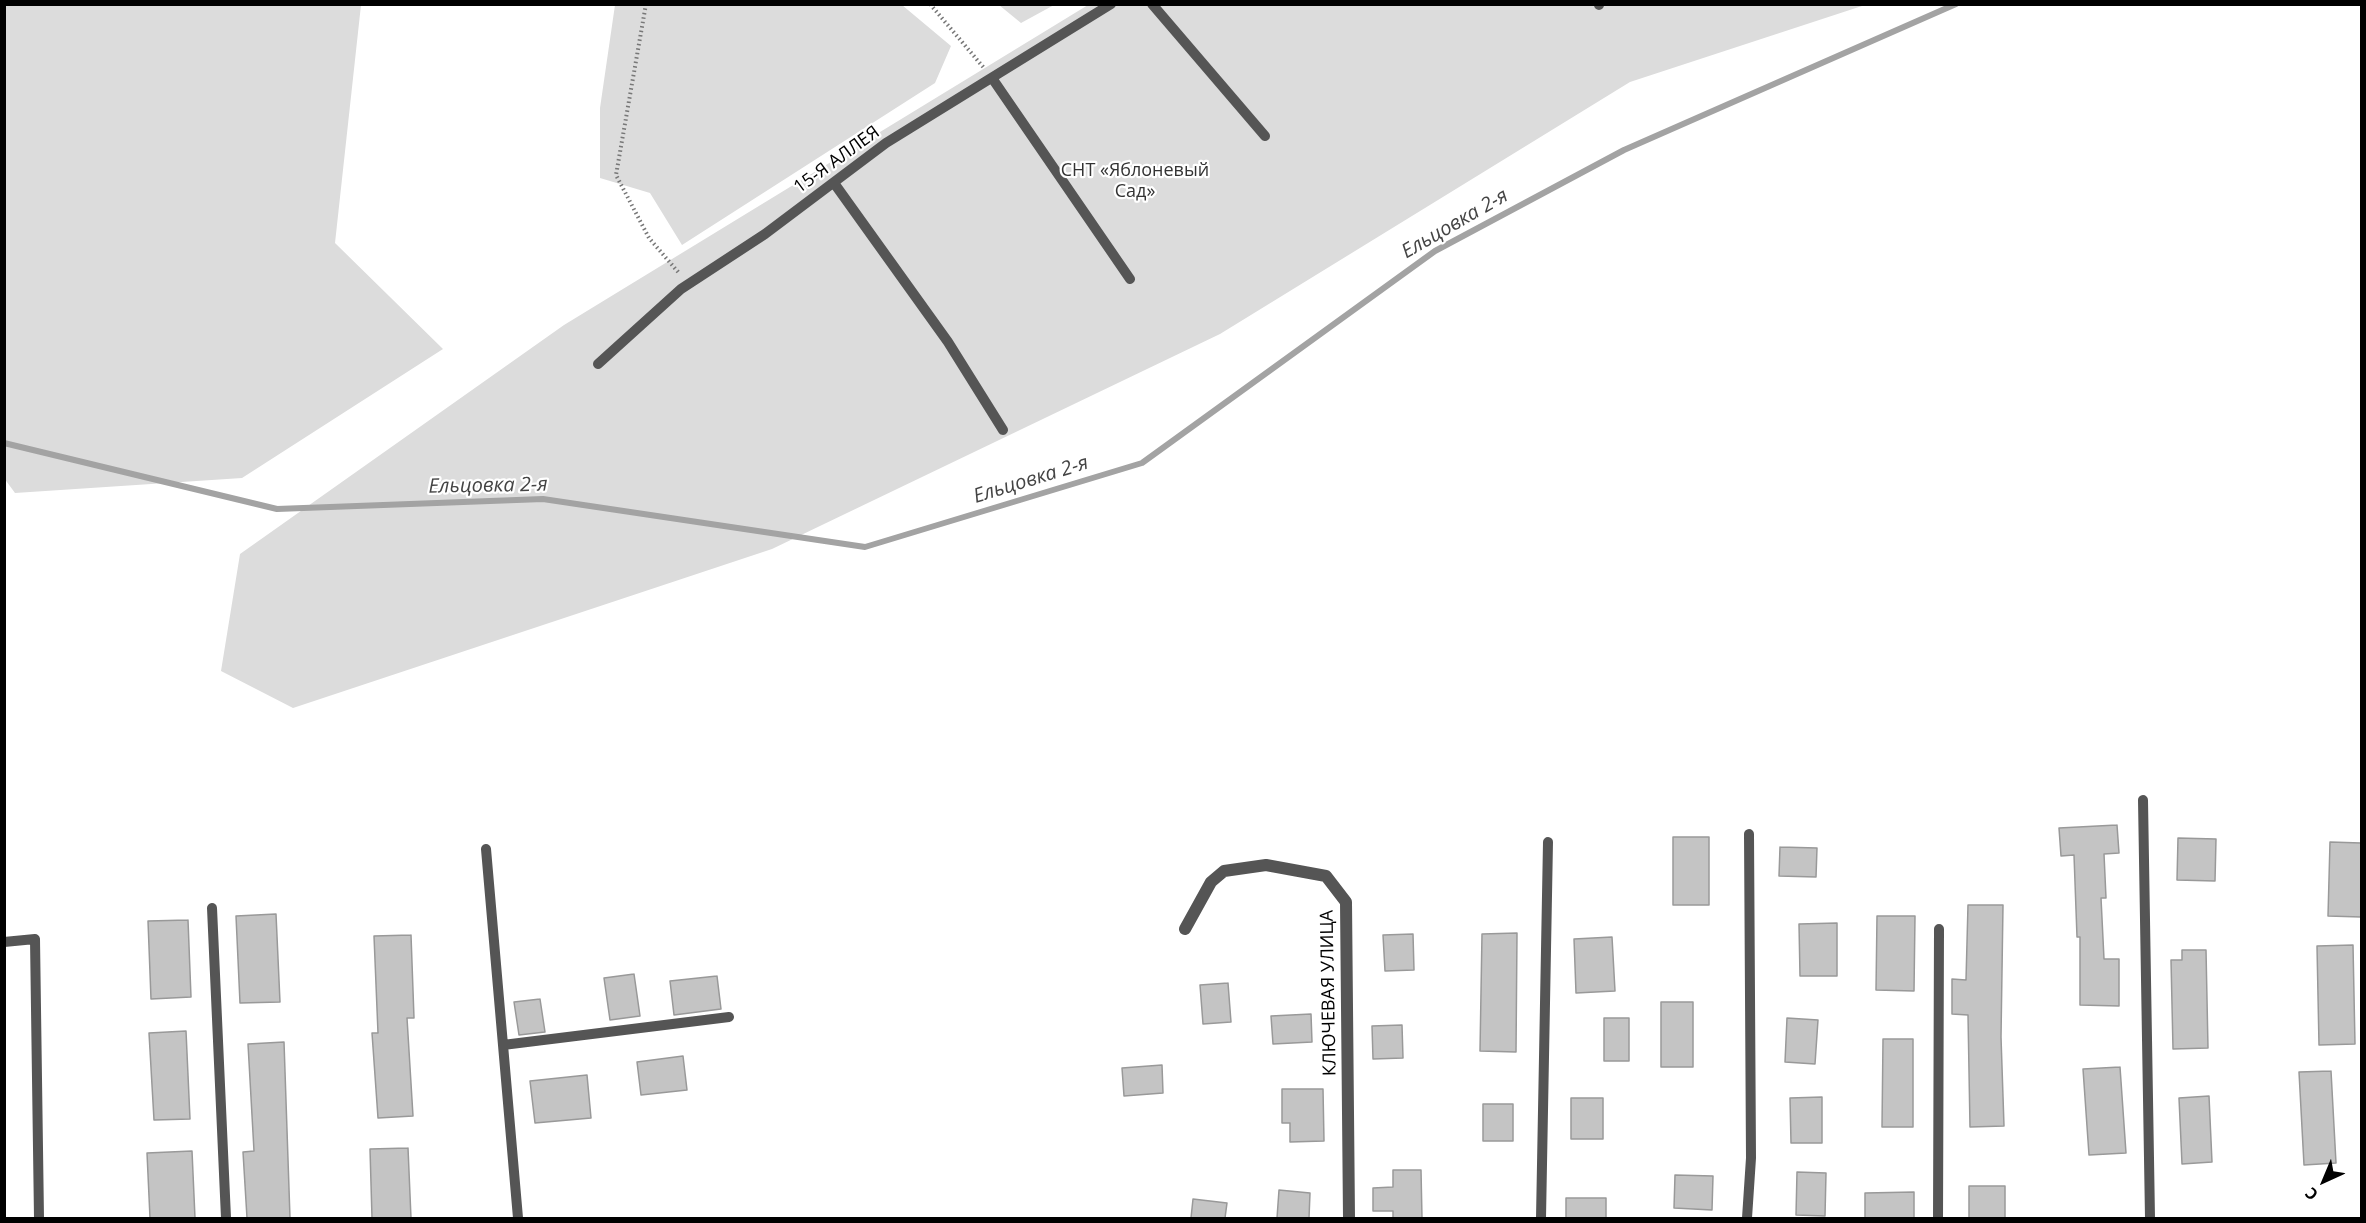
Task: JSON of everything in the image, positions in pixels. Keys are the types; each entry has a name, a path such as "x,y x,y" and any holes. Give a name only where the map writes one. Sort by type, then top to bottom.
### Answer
{"street":[{"name":"КЛЮЧЕВАЯ УЛИЦА","path":"1185,929 1211,882 1224,871 1266,865 1326,876 1346,902 1349,1218"}],"lane":[{"name":"15-Я АЛЛЕЯ","path":"598,364 689,284 765,234 886,144 1111,4"},
{"path":"1152,4 1265,136"},
{"path":"992,78 1130,279"},
{"path":"834,183 948,342 1003,430"},
{"path":"2143,800 2150,1218"},
{"path":"1746,1218 1751,1158 1749,834"},
{"path":"1541,1218 1548,842"},
{"path":"486,849 518,1218"},
{"path":"212,908 226,1218"},
{"path":"1938,1218 1939,929"},
{"path":"4,942 35,939 39,1218"},
{"path":"503,1045 729,1017"}],"path":[{"path":"646,4 616,175 650,238 689,284"},
{"path":"930,4 992,78"}],"green space":[{"path":"4,5 361,5 335,243 443,349 242,478 15,493 4,478"},
{"path":"615,5 902,5 951,46 935,83 682,245 650,193 600,178 600,108"},
{"path":"999,5 1054,5 1021,23"},
{"name":"СНТ «Яблоневый Сад»","path":"1088,5 1865,5 1630,82 1220,334 772,549 293,708 221,671 240,554 564,325"}],"building":[{"path":"2117,825 2119,853 2104,854 2106,898 2101,898 2104,959 2119,959 2119,1006 2080,1005 2080,937 2077,937 2074,855 2061,856 2059,828"},
{"path":"1673,837 1709,837 1709,905 1673,905"},
{"path":"2178,838 2216,839 2215,881 2177,880"},
{"path":"2330,842 2361,843 2361,917 2328,916"},
{"path":"1780,847 1817,848 1816,877 1779,876"},
{"path":"1968,905 2003,905 2001,1037 2004,1126 1970,1127 1968,1015 1952,1014 1952,979 1966,980"},
{"path":"276,914 280,1002 240,1003 236,916"},
{"path":"1877,916 1915,916 1914,991 1876,990"},
{"path":"188,920 191,997 151,999 148,921"},
{"path":"1837,923 1837,976 1800,976 1799,924"},
{"path":"1517,933 1516,1052 1480,1051 1482,934"},
{"path":"1413,934 1414,970 1385,971 1383,935"},
{"path":"411,935 414,1018 407,1018 413,1116 378,1118 372,1033 378,1033 374,936"},
{"path":"1612,937 1615,991 1576,993 1574,939"},
{"path":"2353,945 2355,1044 2319,1045 2317,946"},
{"path":"2182,950 2206,950 2208,1048 2173,1049 2171,960 2182,960"},
{"path":"634,974 640,1016 610,1020 604,978"},
{"path":"717,976 721,1009 674,1015 670,981"},
{"path":"1228,983 1231,1022 1203,1024 1200,985"},
{"path":"540,999 545,1032 519,1035 514,1002"},
{"path":"1661,1002 1693,1002 1693,1067 1661,1067"},
{"path":"1311,1014 1312,1042 1273,1044 1271,1016"},
{"path":"1604,1018 1629,1018 1629,1061 1604,1061"},
{"path":"1787,1018 1818,1020 1815,1064 1785,1062"},
{"path":"1402,1025 1403,1058 1373,1059 1372,1026"},
{"path":"186,1031 190,1119 154,1120 149,1033"},
{"path":"1883,1039 1913,1039 1913,1127 1882,1127"},
{"path":"284,1042 290,1218 247,1218 243,1152 254,1151 248,1044"},
{"path":"683,1056 687,1090 641,1095 637,1062"},
{"path":"1162,1065 1163,1093 1124,1096 1122,1068"},
{"path":"2120,1067 2126,1153 2089,1155 2083,1069"},
{"path":"2331,1071 2336,1163 2304,1165 2299,1072"},
{"path":"587,1075 591,1118 535,1123 530,1081"},
{"path":"1282,1089 1323,1089 1324,1141 1290,1142 1290,1123 1282,1123"},
{"path":"2209,1096 2212,1162 2182,1164 2179,1098"},
{"path":"1822,1097 1822,1143 1791,1143 1790,1098"},
{"path":"1571,1098 1603,1098 1603,1139 1571,1139"},
{"path":"1483,1104 1513,1104 1513,1141 1483,1141"},
{"path":"408,1148 411,1218 372,1218 370,1149"},
{"path":"192,1151 195,1218 150,1218 147,1153"},
{"path":"1393,1170 1421,1170 1422,1218 1393,1218 1393,1211 1373,1211 1373,1188 1393,1187"},
{"path":"1797,1172 1826,1173 1825,1216 1796,1215"},
{"path":"1675,1175 1713,1176 1712,1210 1674,1208"},
{"path":"1969,1186 2005,1186 2005,1218 1969,1218"},
{"path":"1279,1190 1310,1193 1309,1218 1277,1218"},
{"path":"1914,1192 1914,1218 1865,1218 1865,1193"},
{"path":"1566,1198 1606,1198 1606,1218 1566,1218"},
{"path":"1193,1199 1227,1203 1225,1218 1191,1218"}],"waterway":[{"name":"Ельцовка 2-я","path":"4,443 277,509 543,499 865,547 1142,463 1435,251 1624,150 1956,4"}]}
